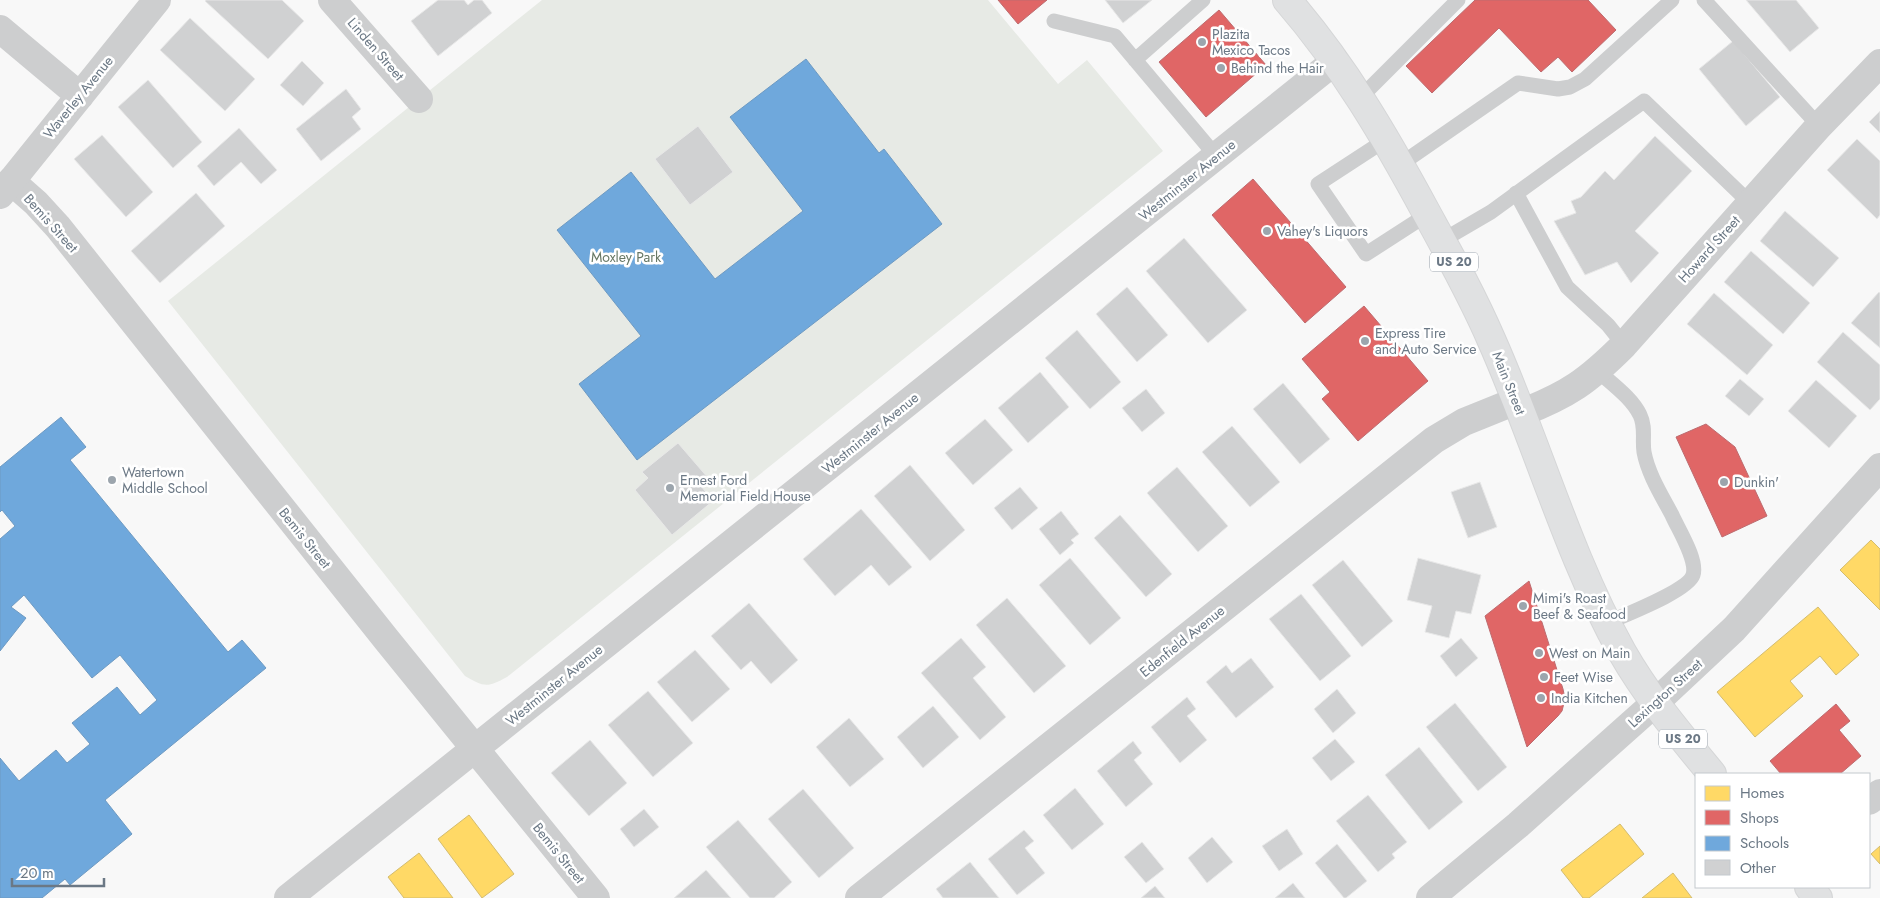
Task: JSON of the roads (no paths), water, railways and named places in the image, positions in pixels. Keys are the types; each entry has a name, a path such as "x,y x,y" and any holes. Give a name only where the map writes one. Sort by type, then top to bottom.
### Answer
{"main road":[{"name":"Main Street","path":"1287,0 1336,61 1361,97 1387,139 1443,240 1491,338 1574,549 1607,623 1624,655 1656,702 1711,773"},
{"path":"1810,888 1818,898"}],"street":[{"name":"Waverley Avenue","path":"5,188 157,0"},
{"name":"Linden Street","path":"332,0 419,99"},
{"path":"0,29 80,96"},
{"name":"Westminster Avenue","path":"288,898 1336,61"},
{"name":"Howard Street","path":"1519,407 1565,394 1598,371 1624,345 1819,126 1880,63"},
{"name":"Bemis Street","path":"5,188 36,203 58,227 596,898"},
{"name":"Edenfield Avenue","path":"859,898 1434,440 1464,422 1519,407"},
{"name":"Lexington Street","path":"1430,898 1518,825 1656,702 1734,629 1880,467"}],"lane":[{"path":"1135,60 1203,0"},
{"path":"1361,97 1458,0"},
{"path":"1401,164 1518,83 1558,88 1570,87 1585,79 1672,0"},
{"path":"1704,0 1819,126"},
{"path":"1054,21 1115,36 1216,156"},
{"path":"1443,240 1491,212 1644,101 1750,203"},
{"path":"1387,139 1318,184 1366,254 1428,214"},
{"path":"1516,193 1567,287 1608,326 1624,345"},
{"path":"1598,371 1639,413 1643,423 1643,443 1647,464 1688,550 1694,567 1690,580 1674,592 1607,623"}],"place":[{"name":"Plazita Mexico Tacos","path":"1202,42"},
{"name":"Behind the Hair","path":"1221,68"},
{"name":"Vahey's Liquors","path":"1267,231"},
{"name":"Express Tire and Auto Service","path":"1365,341"},
{"name":"Watertown Middle School","path":"112,480"},
{"name":"Dunkin'","path":"1724,482"},
{"name":"Ernest Ford Memorial Field House","path":"670,488"},
{"name":"Mimi's Roast Beef & Seafood","path":"1523,606"},
{"name":"West on Main","path":"1539,653"},
{"name":"Feet Wise","path":"1544,677"},
{"name":"India Kitchen","path":"1541,698"}],"park label":[{"name":"Moxley Park","path":"626,257"}]}
